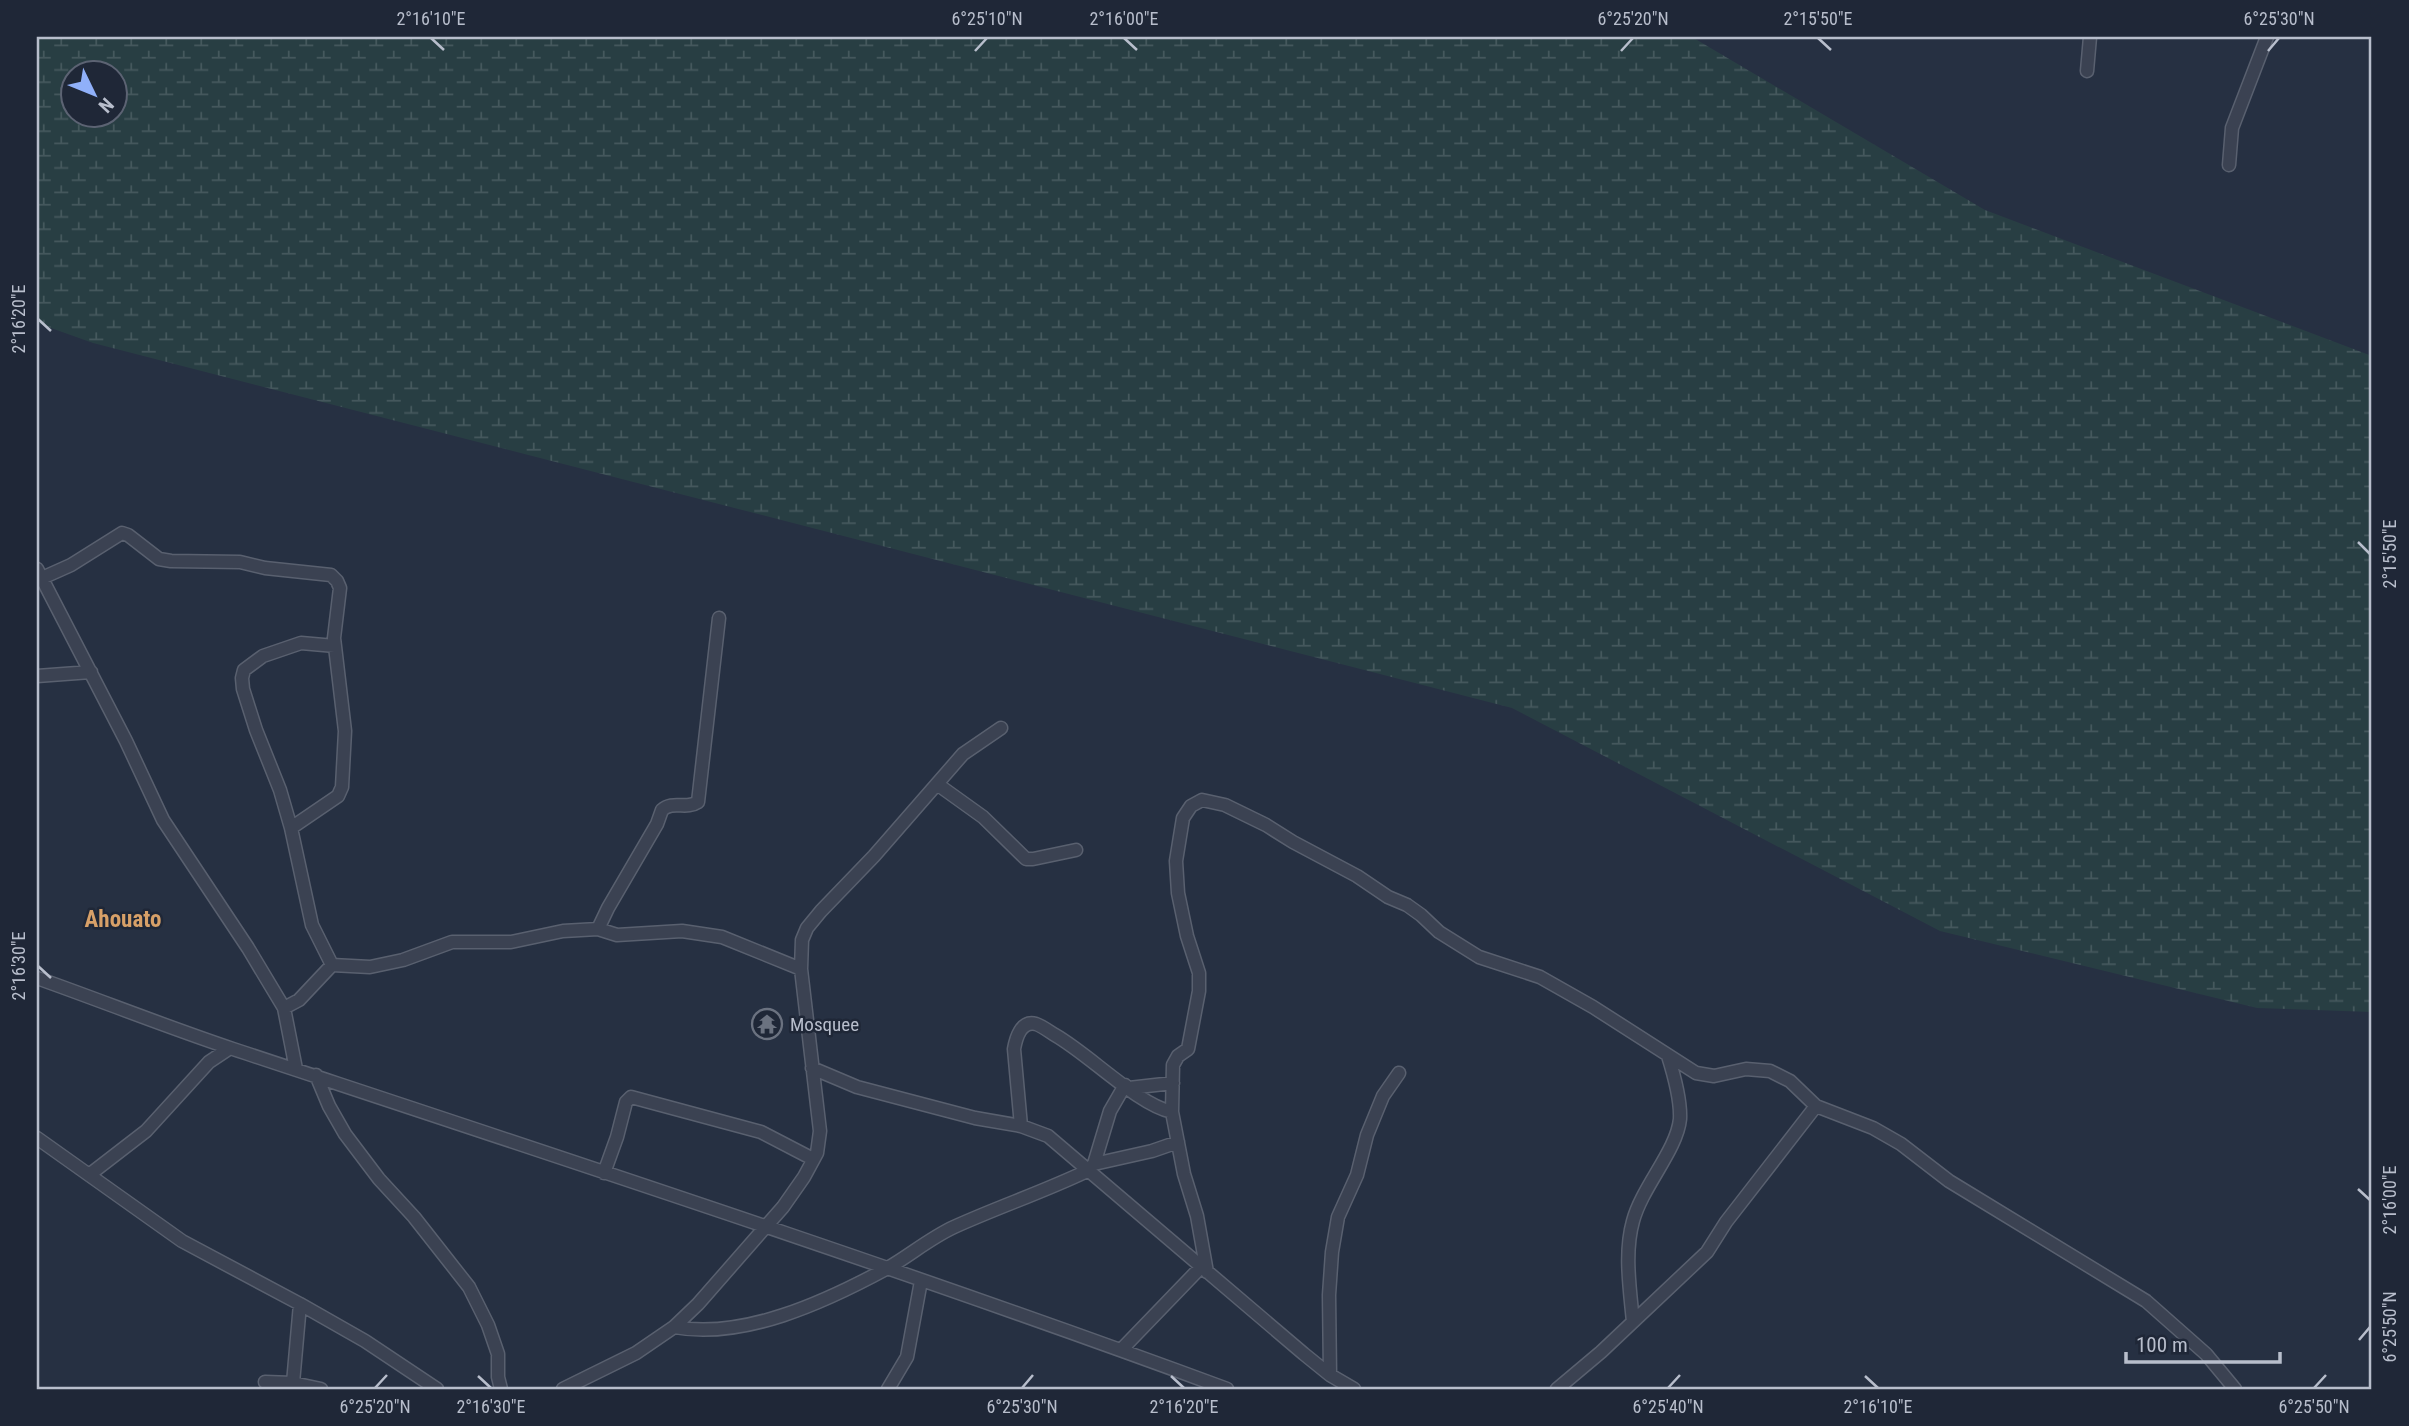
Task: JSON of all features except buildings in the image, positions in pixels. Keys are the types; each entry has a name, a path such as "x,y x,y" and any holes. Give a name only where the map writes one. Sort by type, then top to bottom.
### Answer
{"street":[{"path":"2087,71 2090,37"},
{"path":"2229,164 2232,128 2267,37"},
{"path":"291,828 338,796 342,788 345,731 335,646 340,588 337,581 331,575 265,568 240,562 159,559 128,535 121,533 71,565 40,573 163,820 248,948 284,1008 296,1069"},
{"path":"598,929 657,824 662,810 672,804 690,806 698,802 719,618"},
{"path":"332,965 312,925 291,828 280,790 253,720 242,678 244,670 263,656 301,643 335,646"},
{"path":"37,676 90,672"},
{"path":"563,1389 636,1353 674,1327 698,1304 783,1207 817,1153 820,1131 801,969 802,940 807,929 963,754 1001,728"},
{"path":"937,784 983,817 1026,859 1076,850"},
{"path":"1204,1269 1197,1216 1184,1174 1172,1112 1175,1059 1188,1049 1190,1044 1199,991 1199,973 1187,936 1178,893 1178,851 1183,818 1191,806 1202,800 1247,814 1357,876 1388,897 1407,905 1439,932 1479,957 1540,977 1593,1007 1696,1073 1714,1076 1746,1069 1770,1071 1790,1081 1808,1096 1815,1106 1872,1128 1901,1144 1949,1181 2146,1301 2206,1354 2235,1389"},
{"path":"284,1008 299,1000 332,965 370,967 403,960 452,942 511,942 563,931 598,929 617,935 682,931 722,937 801,969"},
{"path":"37,978 230,1048 765,1227 1227,1389"},
{"path":"1021,1126 1014,1049 1016,1038 1028,1024 1036,1024 1076,1047 1154,1107 1172,1112"},
{"path":"89,1175 146,1131 209,1062 230,1048"},
{"path":"1633,1322 1628,1271 1632,1224 1640,1199 1671,1146 1680,1120 1675,1078 1668,1056"},
{"path":"812,1068 857,1087 975,1118 1021,1126 1048,1136 1090,1168 1330,1375 1354,1389"},
{"path":"1330,1375 1329,1294 1338,1217 1357,1175 1367,1135 1383,1096 1399,1073"},
{"path":"316,1075 345,1134 379,1180 414,1217 469,1287 488,1325 498,1354 501,1389"},
{"path":"1090,1168 1110,1111 1127,1087 1173,1083"},
{"path":"604,1173 626,1102 631,1097 761,1132 813,1159"},
{"path":"1556,1389 1633,1322 1707,1252 1726,1222 1815,1106"},
{"path":"37,1138 182,1241 365,1341 437,1389"},
{"path":"674,1327 694,1331 723,1330 808,1306 886,1269 952,1228 1090,1168 1178,1142"},
{"path":"1121,1350 1204,1269"},
{"path":"888,1389 906,1357 921,1281"},
{"path":"293,1383 300,1304"},
{"path":"265,1382 293,1383 321,1389"}],"green space":[{"path":"37,37 1692,37 1985,210 2372,356 2372,1012 2257,1008 1940,931 1512,708 93,343 37,323"}],"place":[{"name":"Mosquee","path":"767,1024"}],"district":[{"name":"Ahouato","path":"123,919"}]}
